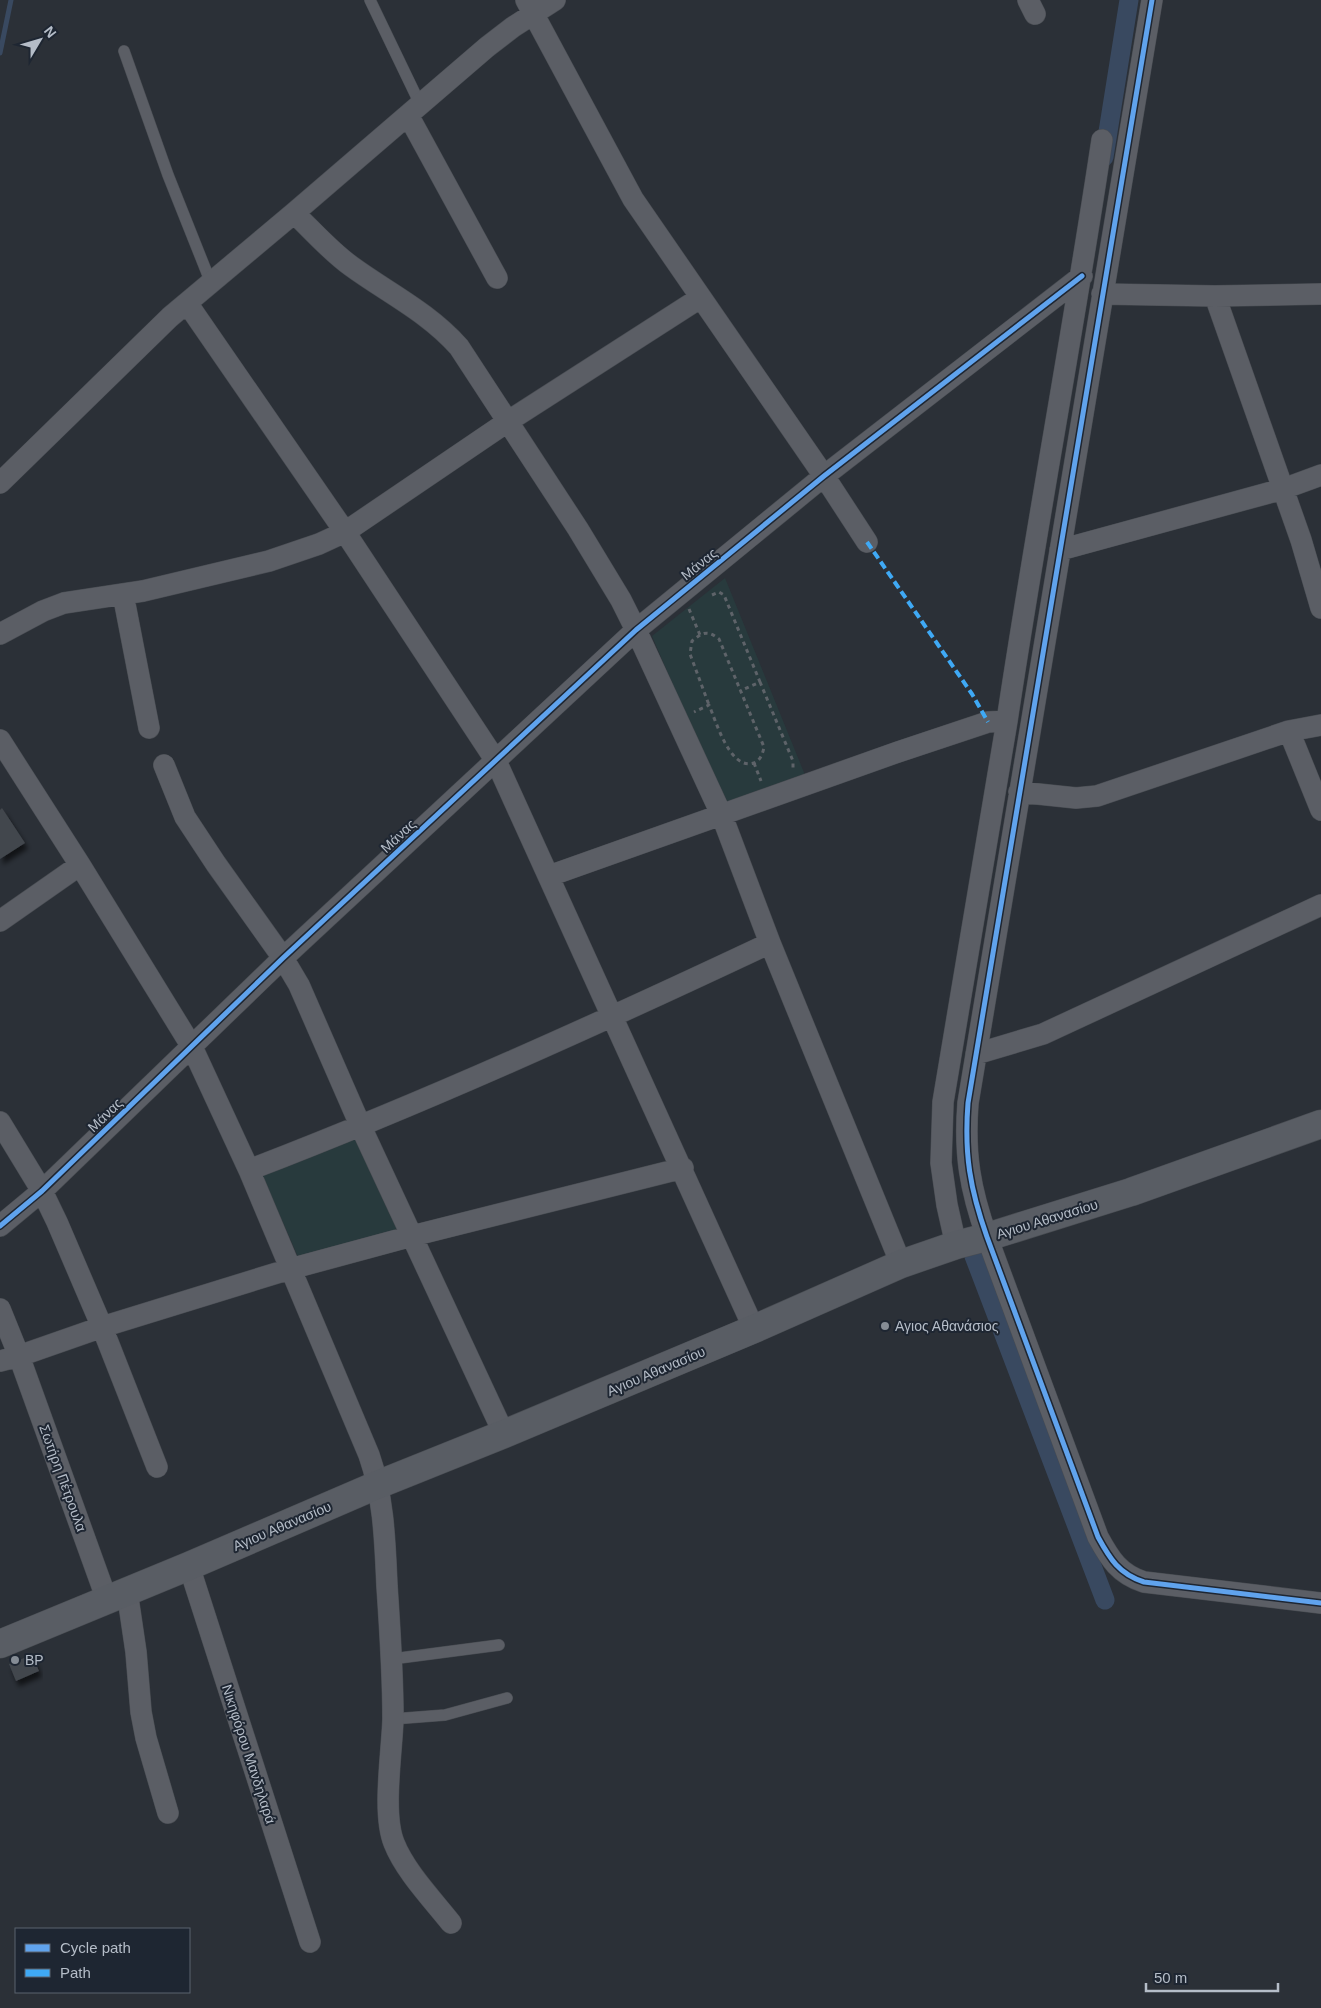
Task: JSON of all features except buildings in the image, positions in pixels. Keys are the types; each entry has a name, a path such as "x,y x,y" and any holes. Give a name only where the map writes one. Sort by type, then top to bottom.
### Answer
{"main road":[{"name":"Αγιου Αθανασίου","path":"0,1644 754,1329 901,1264 956,1245 987,1238 1131,1192 1321,1124"}],"street":[{"path":"0,483 146,339 187,303 294,214 487,46 529,7 555,0"},
{"path":"1152,0 968,1103 966,1148 972,1186 987,1238 1098,1537 1116,1566 1130,1577 1144,1582 1321,1603"},
{"path":"529,7 633,199 824,476 867,542"},
{"path":"414,109 497,278"},
{"path":"956,1245 947,1205 941,1163 944,1102 1007,721 1026,593 1082,276 1102,140"},
{"path":"294,214 346,261 431,319 459,347 578,529 616,593 636,630 722,816 770,944 901,1264"},
{"name":"Μάνας","path":"0,1226 42,1191 283,958 636,630 689,600 824,476 1082,276"},
{"path":"1102,294 1215,296 1321,294"},
{"path":"1215,296 1301,540 1321,608"},
{"path":"0,634 43,611 64,603 123,594 269,561 319,544 346,532 507,422 700,298"},
{"path":"187,303 346,532 496,761 683,1168 754,1329"},
{"path":"1060,550 1283,489 1321,475"},
{"path":"123,594 149,728"},
{"path":"549,876 943,737 988,722 1007,721"},
{"path":"1019,792 1076,798 1097,796 1289,731 1321,726"},
{"path":"1289,731 1319,799"},
{"path":"0,740 80,864 192,1047 248,1170 369,1456 378,1485 383,1518 392,1659 393,1719 389,1812 392,1838 406,1864 451,1923"},
{"path":"164,765 186,817 216,864 283,958 304,994 360,1127 504,1434"},
{"path":"0,920 80,864"},
{"path":"976,1054 1043,1034 1321,905"},
{"path":"248,1170 360,1127 613,1017 770,944"},
{"path":"0,1122 42,1191 102,1326 157,1467"},
{"path":"10,1359 102,1326 290,1269 412,1236 683,1168"},
{"name":"Σωτήρη Πέτρουλα","path":"0,1310 10,1359 117,1596 136,1652 141,1712 146,1738 168,1813"},
{"name":"Νικηφόρου Μανδηλαρά","path":"188,1566 310,1942"}],"lane":[{"path":"370,0 414,109"},
{"path":"124,51 168,175 211,283"},
{"path":"392,1659 499,1645"},
{"path":"393,1719 445,1715 507,1698"}],"path":[{"path":"708,598 714,593 720,592 724,595 793,761 794,767 791,772"},
{"path":"689,600 690,612 700,634"},
{"path":"689,600 690,612"},
{"path":"683,618 690,612"},
{"path":"706,632 719,639 764,747 763,752 754,763 746,763 733,756 709,705 690,654 692,641 700,634 706,632"},
{"path":"740,690 760,682"},
{"path":"677,720 709,705"},
{"path":"762,784 769,781"}],"shaded area":[{"path":"725,578 805,775 724,804 652,636"},
{"path":"355,1130 402,1232 299,1259 260,1170"}],"waterway":[{"path":"0,53 11,0"},
{"path":"1104,157 1129,0"},
{"path":"974,1256 1105,1600"}],"marked path":[{"path":"867,542 972,694 988,722"}],"cycle path":[{"path":"1152,0 968,1103 968,1155 972,1187 987,1237 1098,1537 1111,1559 1128,1575 1144,1582 1321,1603"},
{"path":"0,1226 42,1191 283,958 636,630 824,476 1082,276"}],"place":[{"name":"Αγιος Αθανάσιος","path":"885,1326"},
{"name":"BP","path":"15,1660"}]}
